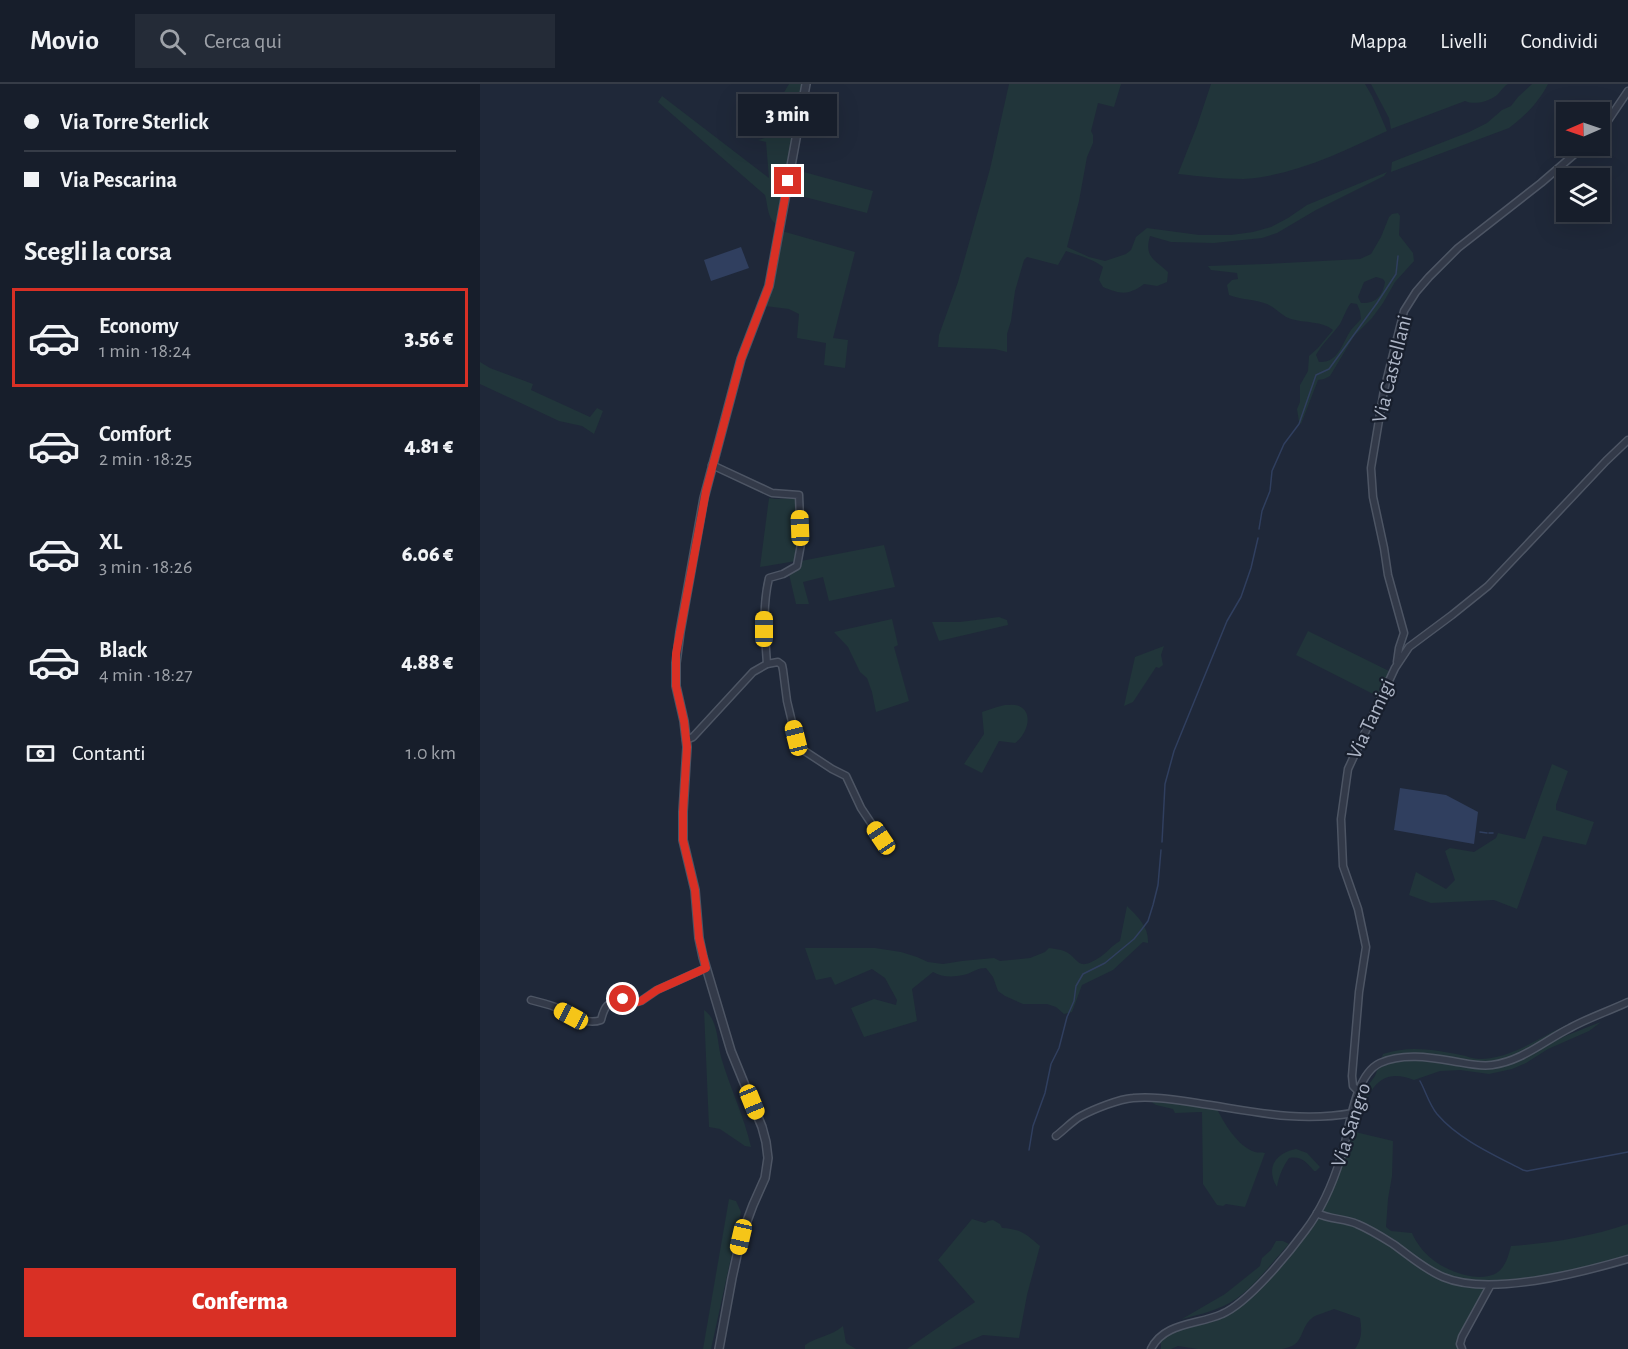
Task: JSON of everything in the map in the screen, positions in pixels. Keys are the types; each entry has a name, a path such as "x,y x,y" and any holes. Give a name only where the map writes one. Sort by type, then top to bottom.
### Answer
{"street":[{"path":"719,1349 741,1237 765,1178 768,1158 765,1136 731,1051 699,938 695,890 683,840 686,740 676,686 676,654 700,516 712,465 741,359 770,280 806,84"},
{"path":"1610,118 1628,92"},
{"name":"Via Castellani","path":"1397,666 1404,633 1388,575 1373,497 1371,468 1384,390 1404,311 1416,292 1458,248 1572,156"},
{"name":"Via Tamigi","path":"1358,1091 1353,1086 1352,1076 1359,992 1366,947 1358,909 1343,866 1341,819 1348,769 1397,666 1409,647 1488,586 1628,440"},
{"path":"712,465 772,493 799,495 801,544 798,566 769,578 766,588 764,629 767,664"},
{"path":"686,740 696,734 753,672 767,664 778,662 782,665 797,743 832,769 846,776 861,808 881,838"},
{"path":"531,1000 552,1006 580,1019 597,1022 601,1020 603,1009 607,1005 623,999 634,1003 641,1001 657,990 706,968"},
{"name":"Via Sangro","path":"1162,1335 1173,1329 1222,1315 1233,1309 1253,1291 1306,1230 1330,1188 1358,1091 1370,1070 1395,1058 1426,1057 1490,1066 1507,1062 1569,1028 1628,1002"},
{"path":"1056,1136 1080,1116 1131,1098 1160,1098 1294,1117 1330,1117 1353,1113"},
{"path":"1317,1213 1356,1224 1392,1244 1421,1266 1445,1278 1470,1284 1490,1286 1548,1279 1628,1259"},
{"path":"1462,1349 1460,1344 1462,1337 1490,1286"},
{"path":"1151,1349 1162,1335"},
{"path":"1158,1349 1162,1335"}],"green space":[{"path":"789,84 804,84 776,224 769,215 765,195 658,102 662,96 769,178 766,142 758,140 765,138 785,105 780,99"},
{"path":"1009,84 1121,84 1114,107 1098,103 1091,131 1093,143 1087,157 1067,247 1105,261 1126,254 1131,250 1136,237 1147,228 1199,235 1253,232 1271,227 1307,205 1387,172 1384,176 1316,210 1277,233 1262,238 1214,243 1171,242 1150,236 1149,253 1168,272 1167,282 1157,286 1144,284 1128,292 1103,287 1099,280 1103,267 1066,251 1058,265 1027,257 1024,260 1015,291 1007,334 1007,352 995,349 938,347 939,335 958,282 990,169"},
{"path":"1211,84 1365,84 1387,131 1317,162 1262,177 1243,179 1178,174"},
{"path":"1371,84 1508,84 1496,96 1488,100 1476,103 1465,101 1391,129 1389,118"},
{"path":"1532,84 1548,84 1531,108 1509,128 1391,172 1392,162 1487,123 1502,110 1511,106"},
{"path":"793,169 873,191 867,213 789,193"},
{"path":"1398,213 1400,216 1399,235 1413,253 1414,261 1395,282 1372,318 1354,336 1330,376 1318,380 1301,424 1297,409 1300,402 1300,385 1308,371 1309,356 1333,330 1319,324 1288,318 1262,302 1229,295 1227,285 1232,280 1238,279 1237,273 1211,270 1208,266 1360,259 1371,254 1392,214","holes":["1376,277 1385,282 1378,298 1361,303 1358,297 1364,282","1351,303 1357,304 1361,319 1351,330 1336,356 1319,362 1316,355 1340,324"]},
{"path":"782,231 855,252 833,338 848,340 845,368 824,365 826,343 797,338 799,314 789,309 765,306 775,279"},
{"path":"480,362 533,384 531,390 590,417 597,408 603,411 594,434 582,426 559,421 480,384"},
{"path":"769,498 797,498 796,561 760,567"},
{"path":"884,545 895,587 829,601 823,577 803,582 809,604 796,604 789,574 799,568 801,561"},
{"path":"999,617 1007,620 1008,625 939,641 932,622 960,622"},
{"path":"892,619 898,645 894,647 909,701 876,712 867,678 860,672 848,647 834,632"},
{"path":"1308,631 1389,671 1377,696 1296,655"},
{"path":"1164,646 1161,655 1163,665 1156,667 1133,702 1124,706 1135,657"},
{"path":"1005,705 1019,706 1027,714 1027,725 1023,735 1015,743 999,741 982,773 964,764 984,734 982,712"},
{"path":"1552,764 1568,771 1556,810 1594,822 1586,845 1543,836 1517,909 1494,900 1431,903 1409,895 1416,872 1446,889 1455,880 1445,851 1450,848 1474,852 1496,838 1498,833 1525,839"},
{"path":"1127,906 1145,927 1148,943 1143,942 1113,970 1082,985 1072,1012 1064,1014 1056,1007 1047,1004 1023,1004 1005,996 998,991 993,977 986,968 954,976 933,972 912,989 917,1021 864,1037 851,1008 874,999 896,1005 897,1000 885,978 872,969 835,985 831,977 816,980 805,948 875,948 901,952 928,962 943,964 994,958 1000,961 1030,958 1049,948 1064,951 1081,964 1085,964 1100,957 1120,941"},
{"path":"704,1010 715,1025 721,1057 751,1147 745,1146 720,1129 709,1127"},
{"path":"1582,1019 1516,1055 1488,1063 1473,1064 1473,1068 1485,1068 1506,1064 1527,1056 1562,1037 1601,1022 1589,1031 1548,1049 1512,1069 1489,1074 1460,1070 1440,1071 1414,1080 1402,1076 1383,1079 1370,1093 1360,1123 1355,1116 1361,1095 1375,1076 1383,1054 1422,1049 1477,1059 1493,1058 1519,1049"},
{"path":"1150,1101 1216,1107 1227,1127 1242,1145 1255,1152 1265,1153 1245,1207 1217,1205 1203,1184 1202,1112 1175,1113 1173,1109 1156,1105"},
{"path":"1351,1131 1393,1141 1392,1176 1386,1227 1391,1231 1412,1233 1419,1246 1429,1256 1451,1270 1469,1276 1488,1276 1502,1268 1511,1246 1570,1239 1628,1224 1628,1257 1563,1274 1487,1284 1459,1337 1459,1349 1355,1349 1361,1334 1360,1318 1334,1309 1312,1318 1298,1341 1282,1349 1198,1349 1178,1346 1161,1349 1161,1341 1168,1335 1222,1318 1230,1313 1278,1269 1318,1217 1334,1220 1320,1212 1345,1153"},
{"path":"1296,1149 1307,1153 1320,1167 1314,1171 1301,1159 1289,1158 1281,1172 1277,1187 1272,1167 1283,1154"},
{"path":"729,1199 736,1201 741,1212 711,1349 703,1349"},
{"path":"972,1219 985,1223 993,1220 1002,1228 1023,1233 1040,1246 1019,1338 983,1335 951,1349 907,1349 975,1302 938,1260"},
{"path":"1276,1241 1289,1244 1243,1294 1217,1309 1182,1319 1225,1294 1260,1266 1262,1258 1271,1250"},
{"path":"843,1326 846,1343 856,1349 805,1349 805,1345"}],"water":[{"path":"741,247 749,268 711,281 704,260"},
{"path":"1400,788 1446,795 1478,812 1474,844 1394,830"}],"waterway":[{"path":"1259,529 1262,511 1270,491 1272,471 1284,444 1299,424 1316,375 1329,369 1377,303 1396,274 1398,256"},
{"path":"1162,842 1165,784 1174,751 1227,621 1241,597 1258,538"},
{"path":"1480,832 1487,833"},
{"path":"1029,1150 1033,1126 1045,1093 1051,1064 1059,1048 1067,1017 1074,1001 1076,986 1083,974 1105,963 1134,939 1148,921 1158,885 1161,850"},
{"path":"1420,1081 1434,1110 1455,1131 1477,1146 1523,1170 1628,1152"}],"route":[{"path":"623,999 634,1003 641,1001 657,990 706,968 699,938 695,890 683,840 687,747 676,686 676,654 696,538 712,465 741,359 769,286 788,181"}]}
